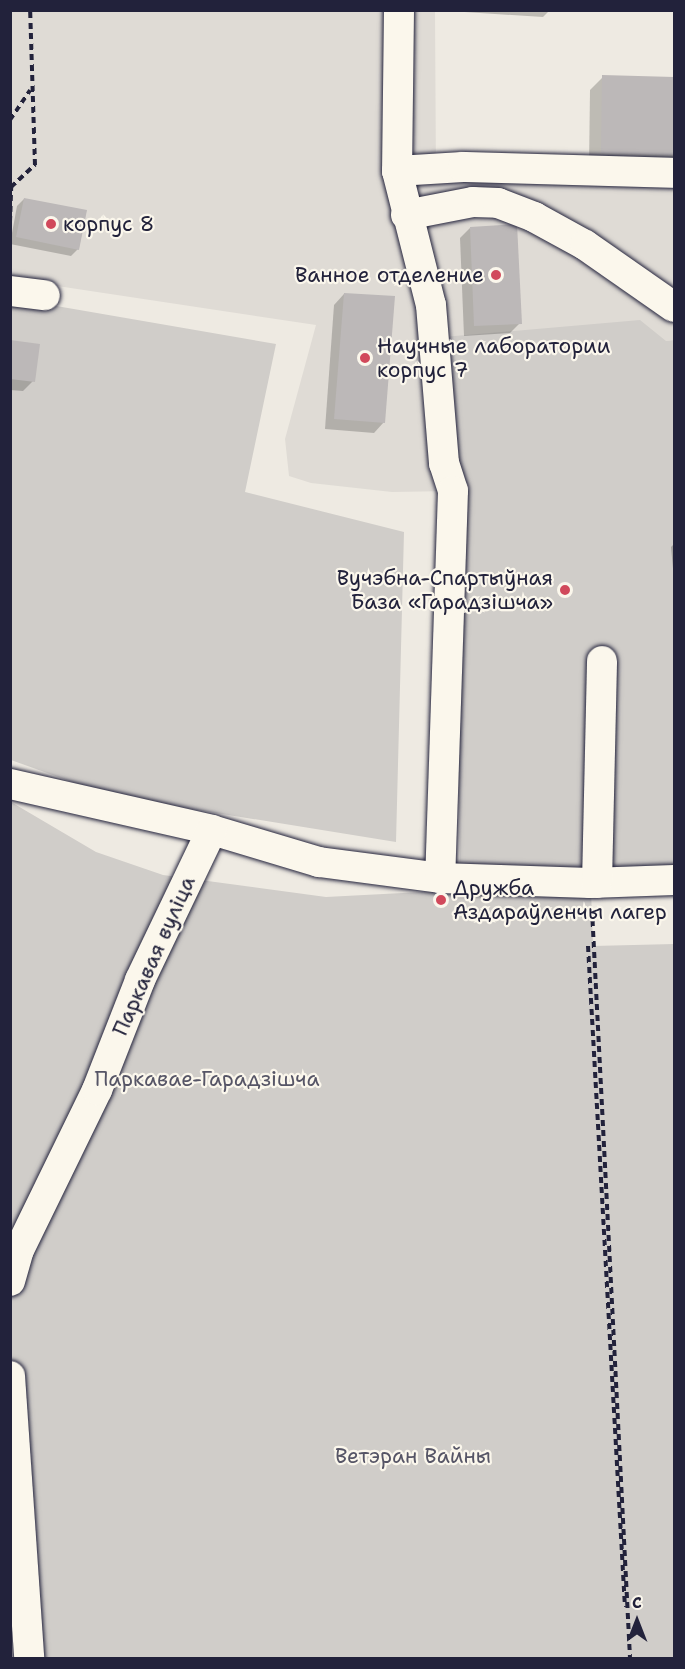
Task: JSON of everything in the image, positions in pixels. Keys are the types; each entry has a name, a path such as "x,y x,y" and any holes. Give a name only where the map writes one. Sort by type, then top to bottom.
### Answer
{"street":[{"path":"399,10 397,171 405,214 431,305 444,463 453,491 440,878"},
{"path":"397,171 463,167 675,173"},
{"path":"405,214 473,202 498,203 534,217 585,245 675,307"},
{"path":"10,291 45,295"},
{"path":"593,883 602,661"},
{"path":"10,784 212,830 319,862 440,878 593,883 675,880"},
{"name":"Паркавая вуліца","path":"10,1281 19,1250 97,1090 140,980 212,830"},
{"path":"10,1376 29,1659"}],"path":[{"path":"10,222 11,188 35,165 30,10"},
{"path":"10,120 31,89"},
{"path":"593,883 629,1659"},
{"path":"588,946 629,1659"}],"shaded area":[{"path":"10,11 435,11 436,179 674,179 674,340 666,341 453,491 392,492 311,483 289,476 285,439 316,325 11,279"}],"green space":[{"path":"10,298 276,344 245,492 404,532 396,842 111,796 11,760"},
{"path":"640,320 666,341 674,340 674,887 591,890 593,946 674,944 674,1658 11,1658 11,802 96,852 163,875 326,897 460,890 458,693 443,337"}],"building":[{"path":"602,75 674,77 674,155 601,153"},
{"name":"корпус 8","path":"24,198 87,210 79,250 16,237"},
{"name":"Ванное отделение","path":"517,224 522,324 474,326 470,227"},
{"name":"Научные лаборатории корпус 7","path":"344,293 395,296 385,423 334,419"},
{"path":"10,340 40,344 35,382 10,379"}],"place":[{"name":"корпус 8","path":"51,224"},
{"name":"Ванное отделение","path":"496,275"},
{"name":"Научные лаборатории корпус 7","path":"365,358"},
{"name":"Вучэбна-Спартыўная База «Гарадзішча»","path":"565,590"},
{"name":"Дружба Аздараўленчы лагер","path":"441,900"}],"park label":[{"name":"Паркавае-Гарадзішча","path":"207,1079"},
{"name":"Ветэран Вайны","path":"413,1456"}]}
